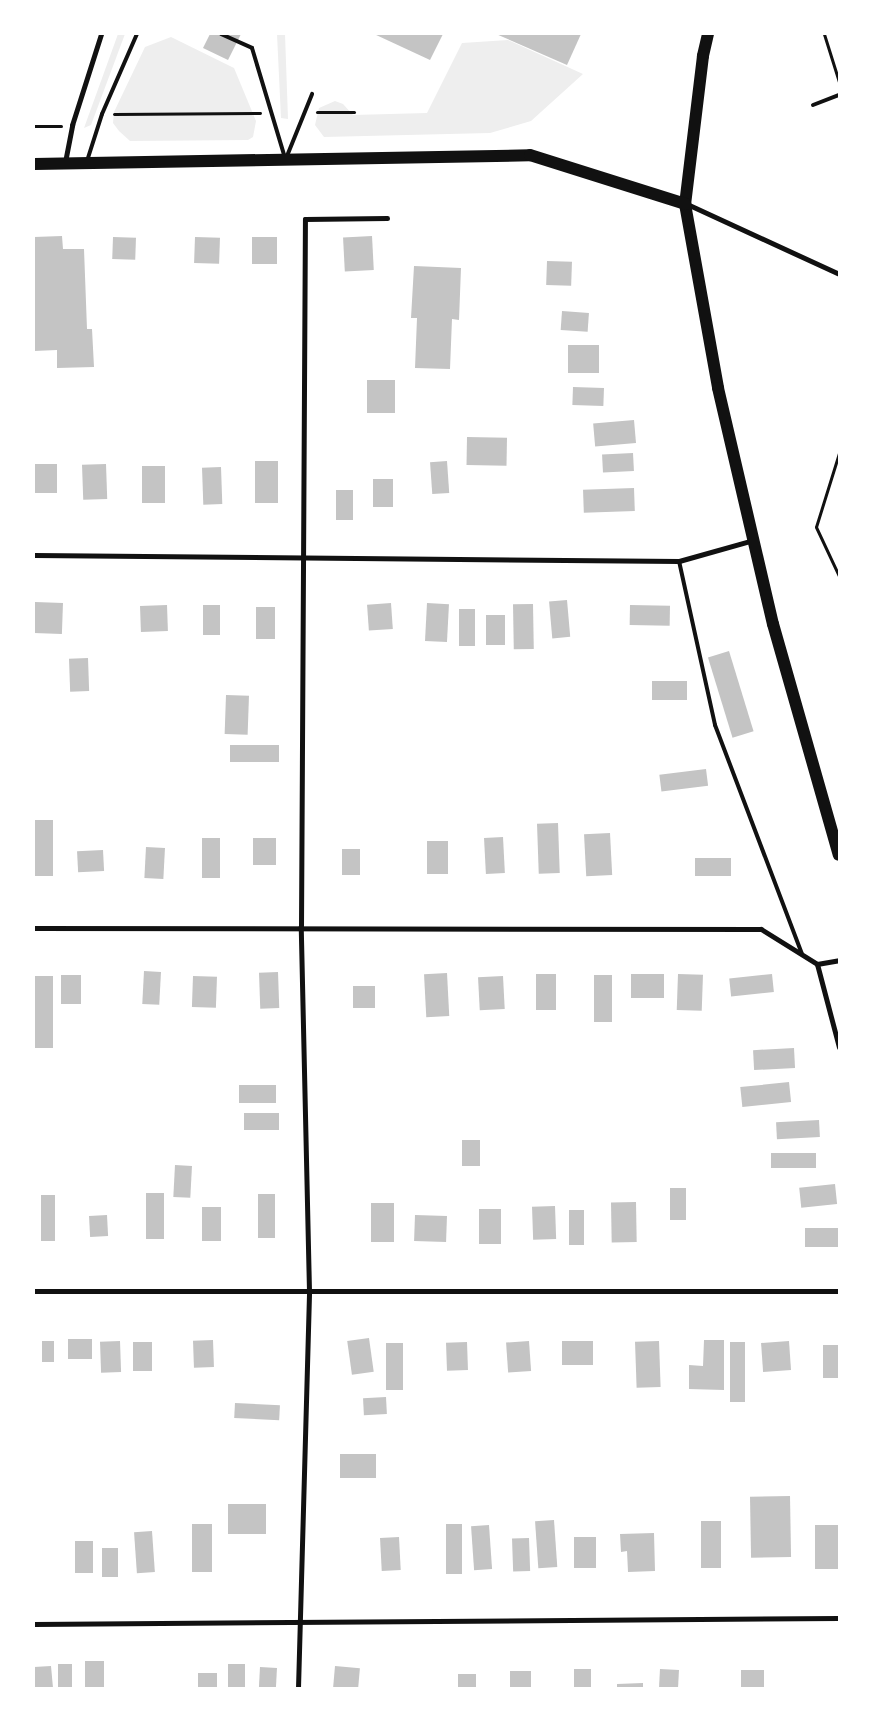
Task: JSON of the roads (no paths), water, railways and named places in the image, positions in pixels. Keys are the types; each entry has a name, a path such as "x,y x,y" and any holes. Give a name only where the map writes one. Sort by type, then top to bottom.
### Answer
{"main road":[{"path":"708,34 703,56 686,204 718,388 753,540 773,624 839,855"},
{"path":"34,164 530,155 686,204"}],"street":[{"path":"65,162 72,125 102,34"},
{"path":"686,204 839,274"},
{"path":"298,1688 309,1291 301,926 305,219 388,218"},
{"path":"34,555 303,556 679,561 753,540"},
{"path":"34,928 301,926 761,929 817,964 839,1047"},
{"path":"817,964 839,960"},
{"path":"34,1291 839,1291"},
{"path":"34,1624 839,1618"}],"lane":[{"path":"87,162 102,114 137,34"},
{"path":"221,34 252,48 285,160"},
{"path":"285,160 308,112 312,94"},
{"path":"813,105 839,95"},
{"path":"679,561 716,725 802,954"}]}
